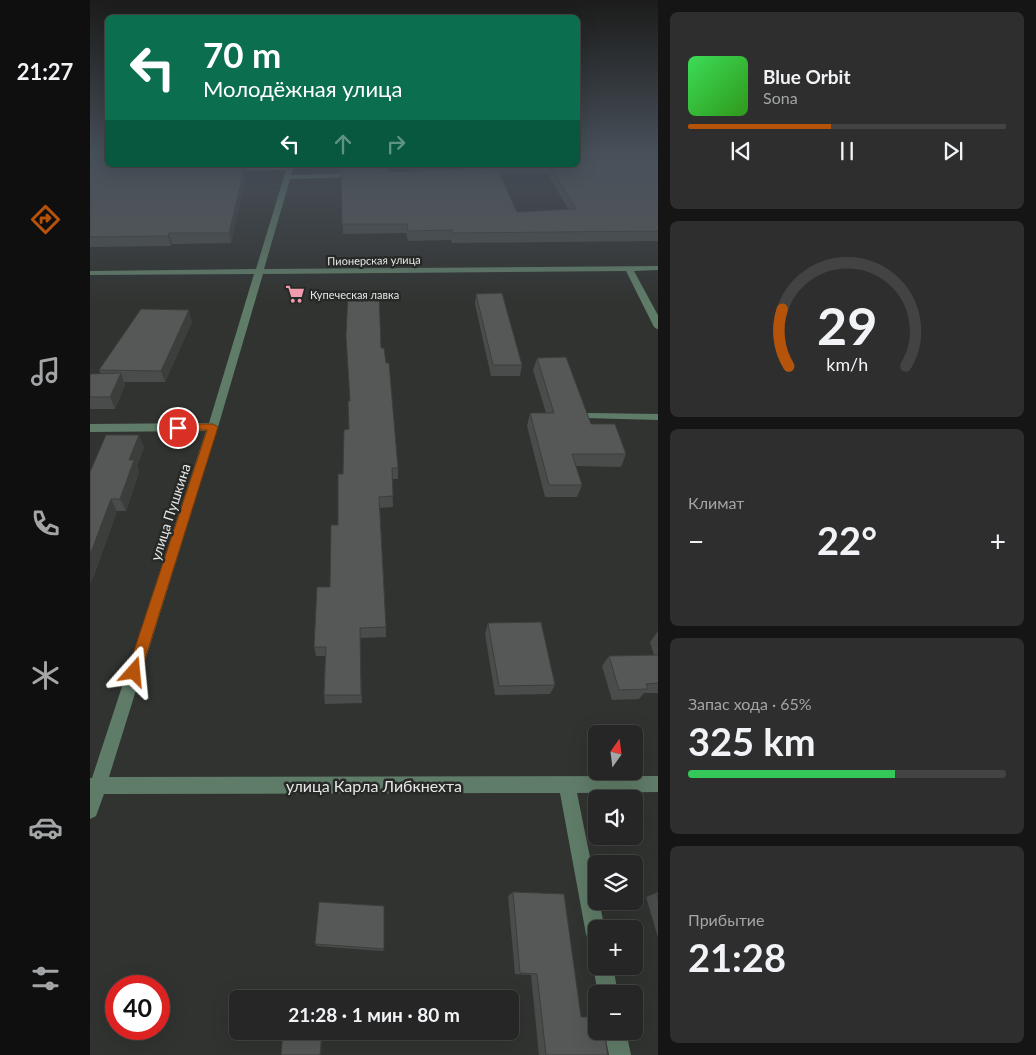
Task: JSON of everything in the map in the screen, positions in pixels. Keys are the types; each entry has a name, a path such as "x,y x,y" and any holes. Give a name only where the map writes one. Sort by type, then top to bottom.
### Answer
{"street":[{"name":"улица Пушкина","path":"90,810 94,786 213,427 280,204"},
{"path":"629,268 658,326"},
{"name":"Пионерская улица","path":"90,273 658,268"},
{"path":"589,416 658,417"},
{"path":"90,428 213,427"},
{"name":"улица Карла Либкнехта","path":"94,786 658,784"},
{"path":"567,785 593,920"},
{"path":"617,1040 620,1055"}],"building":[{"path":"90,204 236,204 229,233 169,233 168,236 90,237"},
{"path":"342,204 513,204 517,212 576,209 573,204 658,204 658,231 453,233 452,230 408,231 407,224 342,224"},
{"path":"348,293 379,293 381,348 384,348 386,363 389,363 398,468 392,468 393,496 379,497 386,627 360,628 361,695 324,695 326,647 314,647 317,587 330,587 331,525 338,525 338,474 343,474 344,430 349,429 348,401 350,401 346,336"},
{"path":"502,293 522,365 493,365 476,294"},
{"path":"141,309 189,310 161,371 99,370"},
{"path":"566,357 591,424 615,424 626,454 572,454 582,485 549,485 530,413 554,413 537,358"},
{"path":"121,373 110,397 90,397 90,374"},
{"path":"106,435 139,435 129,460 134,460 120,499 111,499 90,555 90,472"},
{"path":"541,622 555,685 499,686 488,623"},
{"path":"658,655 658,683 646,684 648,689 619,690 609,656"},
{"path":"513,892 564,894 581,1017 588,1017 588,1040 606,1040 608,1055 546,1055 537,974 520,973"},
{"path":"319,902 384,906 384,949 315,944"},
{"path":"282,1040 321,1040 320,1055 281,1055"}],"place":[{"name":"Купеческая лавка","path":"295,294"}],"route":[{"path":"134,672 213,427 178,428"}]}
